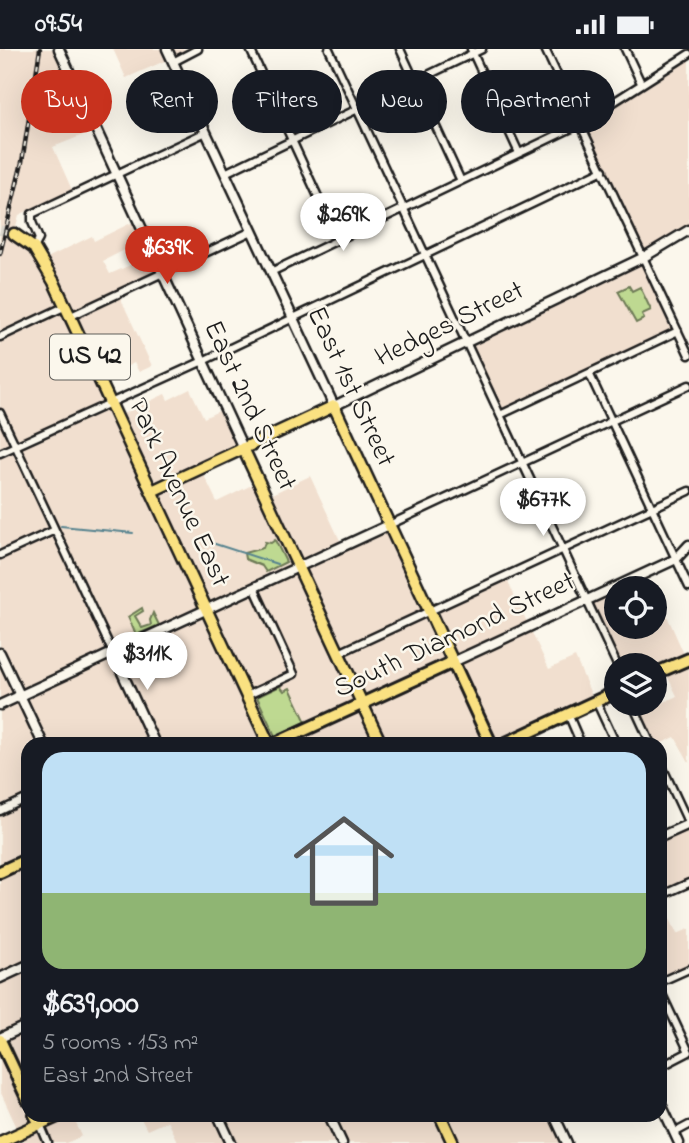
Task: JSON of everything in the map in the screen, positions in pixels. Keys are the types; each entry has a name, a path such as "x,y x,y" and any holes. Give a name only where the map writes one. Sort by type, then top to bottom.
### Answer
{"highway":[{"path":"667,668 689,659"},
{"name":"South Diamond Street","path":"289,737 453,662"},
{"name":"East 1st Street","path":"453,662 488,737"},
{"path":"519,737 604,697"},
{"path":"0,872 21,862"},
{"path":"0,1039 21,1085"}],"main road":[{"name":"Park Avenue East","path":"13,234 34,248 47,267 266,737"},
{"name":"Hedges Street","path":"152,491 334,406"},
{"name":"East 1st Street","path":"334,406 453,662"},
{"name":"East 2nd Street","path":"243,448 378,737"},
{"path":"0,1142 34,1122"},
{"path":"443,1122 453,1143"}],"street":[{"name":"East 2nd Street","path":"59,49 243,448"},
{"name":"East 1st Street","path":"167,49 177,70"},
{"path":"173,62 198,49"},
{"path":"250,49 338,240"},
{"path":"329,49 356,108"},
{"path":"400,49 410,70"},
{"path":"437,70 472,51 482,49"},
{"path":"545,49 555,70"},
{"path":"625,49 641,83"},
{"path":"472,51 519,153"},
{"path":"615,100 689,54"},
{"path":"225,173 356,110"},
{"path":"34,248 38,239 32,214 204,133"},
{"name":"East 1st Street","path":"206,133 334,406"},
{"path":"368,133 611,653"},
{"path":"439,133 461,181"},
{"path":"271,272 560,133"},
{"path":"585,133 689,355"},
{"path":"0,453 203,361 603,170"},
{"name":"Hedges Street","path":"334,406 644,257 689,230"},
{"path":"71,316 252,231"},
{"path":"0,337 66,306"},
{"path":"500,415 678,331"},
{"path":"589,373 689,587"},
{"path":"0,705 689,385"},
{"path":"0,413 152,737"},
{"path":"339,653 689,491"},
{"path":"0,555 55,530"},
{"name":"South Diamond Street","path":"453,662 676,559 689,545"},
{"path":"246,696 294,674 254,587"},
{"path":"0,653 40,737"},
{"path":"596,701 613,737"},
{"path":"568,714 578,737"},
{"path":"638,716 648,737"},
{"path":"667,777 689,824 667,834"},
{"path":"0,811 21,801"},
{"path":"667,893 689,883"},
{"path":"0,978 21,968"},
{"path":"667,979 689,969"},
{"path":"667,1006 689,1052 667,1063"},
{"path":"0,1039 21,1028"},
{"path":"667,1118 679,1143"},
{"path":"38,1122 48,1143"},
{"path":"221,1122 231,1143"},
{"path":"332,1122 342,1143"},
{"path":"557,1122 567,1143"},
{"path":"674,1133 689,1125"}],"shaded area":[{"path":"0,49 55,49 65,70 21,70 21,133 88,133 53,147 72,190 19,215 14,234 43,260 92,236 94,241 135,221 144,240 103,261 110,274 151,256 161,277 120,297 152,366 139,372 134,363 104,378 121,415 165,394 168,400 190,389 204,418 229,406 246,443 199,465 217,502 262,480 270,495 310,476 344,549 394,527 431,608 504,573 549,669 575,657 594,701 530,731 533,737 21,737 21,1122 75,1122 82,1136 67,1143 24,1143 0,1091"},
{"path":"113,49 192,49 144,70 126,70 126,78"},
{"path":"689,58 689,232 648,257 589,133 615,133 615,104"},
{"path":"643,264 674,331 503,411 472,345"},
{"path":"604,594 604,633 589,601"},
{"path":"667,616 684,654 689,653 689,762 675,737 667,741 667,737 652,737 642,716 667,716 667,701 677,696 667,675 667,653 613,653 607,639 667,639"},
{"path":"689,824 689,879 667,889 667,834"},
{"path":"667,912 677,934 689,929 689,965 667,976"},
{"path":"143,1122 165,1122 147,1130"},
{"path":"168,1122 554,1122 564,1143 178,1143"}],"green space":[{"path":"629,286 632,291 640,287 651,310 642,314 644,319 636,323 618,291"},
{"path":"275,540 286,562 266,572 262,566 245,559 244,553 263,548 265,542 271,543"},
{"path":"142,608 143,611 135,616 142,628 151,625 153,613 159,625 136,635 128,617"},
{"path":"280,686 284,691 290,688 306,722 275,736 257,697"}],"waterway":[{"path":"61,526 133,533"},
{"path":"212,543 277,564"}],"tunnel":[{"path":"0,230 14,234"}],"railway":[{"path":"0,254 22,162 40,49"}]}
